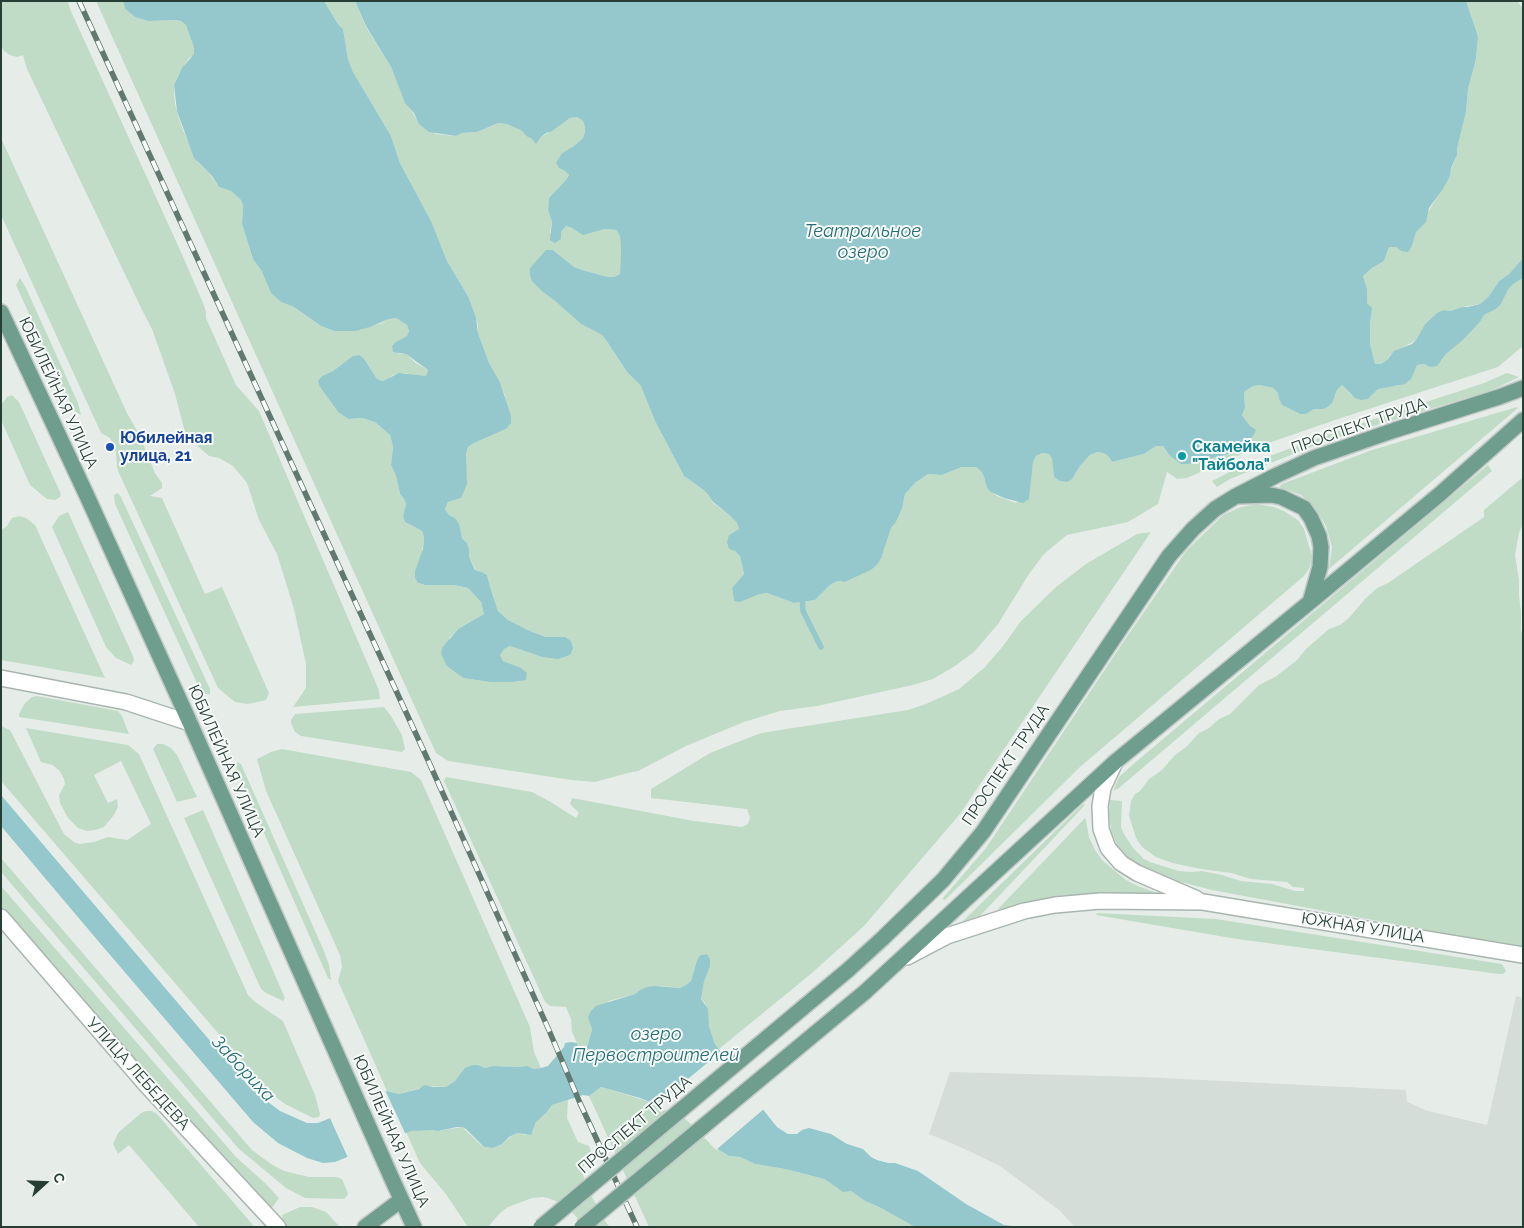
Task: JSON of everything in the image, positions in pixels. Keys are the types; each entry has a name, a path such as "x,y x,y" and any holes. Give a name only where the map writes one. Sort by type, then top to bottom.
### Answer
{"main road":[{"name":"ЮБИЛЕЙНАЯ УЛИЦА","path":"1,312 190,723 414,1227"},
{"name":"ПРОСПЕКТ ТРУДА","path":"541,1227 848,970 942,880 983,832 1168,556 1215,509 1236,496 1314,458 1523,388"},
{"path":"582,1227 865,992 1115,762 1440,494 1523,420"},
{"path":"1236,496 1271,495 1281,497 1304,508 1311,518 1319,536 1321,547 1320,567 1310,602"},
{"path":"365,1227 401,1200"}],"street":[{"path":"1,678 126,702 190,723"},
{"path":"1115,762 1103,788 1100,806 1101,829 1108,848 1121,863 1137,873 1203,902"},
{"path":"901,960 947,936 1024,912 1055,905 1100,902 1203,902"},
{"name":"ЮЖНАЯ УЛИЦА","path":"1203,902 1523,955"},
{"name":"УЛИЦА ЛЕБЕДЕВА","path":"1,917 148,1087 278,1227"}],"shaded area":[{"path":"1516,996 1523,998 1523,1227 1075,1227 1059,1210 1000,1166 929,1134 950,1072 1141,1077 1406,1090 1407,1102 1428,1111 1487,1125"}],"green space":[{"path":"1,1 68,1 181,252 203,303 206,318 236,385 259,411 379,690 380,699 293,707 306,688 306,664 294,609 277,554 259,520 247,483 233,466 219,458 209,456 185,432 175,394 152,329 27,69 23,55 17,57 10,55 1,46"},
{"path":"96,1 123,1 125,9 135,17 148,21 181,21 186,25 194,48 194,55 189,58 174,85 175,104 182,128 198,163 208,172 219,187 231,191 241,200 243,206 242,224 253,259 261,270 271,293 281,302 294,307 321,326 334,331 356,331 396,318 407,325 409,331 407,336 402,339 399,354 406,354 428,370 426,376 412,376 406,373 393,375 383,381 377,379 360,355 322,376 320,387 338,412 348,419 362,418 375,422 390,435 393,447 391,465 396,476 400,494 406,504 403,516 405,522 422,531 424,537 418,583 425,585 454,585 468,588 481,602 484,614 458,629 449,638 458,674 463,678 490,682 511,682 526,673 522,669 503,661 500,655 503,649 510,646 542,657 559,637 546,637 532,632 508,620 498,611 487,575 476,570 469,557 467,543 462,538 455,518 449,515 445,509 448,502 461,498 468,447 506,429 505,396 500,382 489,363 478,333 478,325 469,298 447,261 431,221 400,163 391,136 353,72 348,59 343,29 324,1 355,1 366,27 391,67 403,97 416,118 436,134 456,136 462,133 477,132 498,123 507,124 522,131 532,139 540,138 570,118 577,117 583,121 585,132 583,138 562,153 559,168 569,175 549,198 548,210 552,222 550,233 561,232 566,226 577,231 618,230 621,249 620,274 608,277 582,270 574,267 553,250 530,268 544,293 581,324 602,335 627,372 641,386 655,421 684,476 705,491 712,502 737,523 739,529 729,535 735,551 740,556 744,574 732,588 734,601 767,593 794,603 815,600 831,584 838,581 845,582 871,570 877,565 891,528 902,509 905,494 915,483 928,474 942,475 962,467 976,467 981,471 987,488 997,496 1016,503 1030,492 1030,476 1033,462 1036,456 1042,453 1049,454 1052,459 1054,477 1072,479 1090,455 1097,452 1104,453 1112,462 1144,454 1156,446 1163,446 1170,456 1182,464 1231,454 1244,448 1253,436 1250,426 1242,415 1245,408 1244,392 1253,386 1260,385 1273,388 1278,393 1282,405 1300,414 1320,409 1335,396 1337,390 1342,385 1350,394 1368,399 1378,389 1385,386 1398,386 1413,372 1417,365 1424,364 1430,367 1442,360 1480,322 1484,315 1501,304 1512,285 1523,278 1523,346 1498,367 1260,446 1187,478 1177,479 1167,472 1158,504 1128,522 1067,535 1044,554 1029,574 998,624 974,652 933,679 817,706 780,711 744,722 686,746 638,771 595,782 448,761 436,753"},
{"path":"1466,1 1517,1 1523,8 1523,258 1509,274 1499,281 1489,296 1480,304 1438,312 1425,324 1416,340 1390,355 1381,364 1375,365 1370,344 1371,315 1367,303 1367,289 1363,276 1384,261 1389,247 1396,247 1401,251 1412,246 1416,232 1450,176 1457,155 1466,112 1468,89 1476,59 1478,37"},
{"path":"1,138 127,413 140,436 155,473 162,483 162,488 150,496 162,498 205,594 222,587 269,693 266,700 248,704 235,702 218,688 119,473 116,452 110,438 101,433 1,215"},
{"path":"20,278 78,403 81,415 75,412 58,378 16,285"},
{"path":"1507,373 1519,377 1490,391 1311,447 1230,479 1217,487 1212,481 1239,467 1350,427 1484,383"},
{"path":"12,395 19,402 61,494 55,500 47,499 30,485 2,422 1,405 7,397"},
{"path":"1517,407 1329,569 1332,547 1326,526 1316,509 1301,495 1279,487 1282,484 1372,450"},
{"path":"1488,465 1492,471 1119,788 1113,791 1119,777 1131,766"},
{"path":"1523,477 1523,523 1515,555 1519,580 1523,640 1523,948 1212,890 1154,875 1140,869 1127,857 1117,845 1111,830 1110,800 1122,801 1121,827 1124,834 1133,848 1150,862 1179,871 1202,871 1241,881 1272,884 1295,891 1304,891 1304,888 1293,887 1287,882 1251,879 1231,873 1172,863 1156,857 1142,847 1136,838 1129,816 1131,801 1149,779 1162,770 1199,733 1230,714 1259,685 1275,677 1296,661 1307,648 1329,629 1340,625 1348,619 1377,588 1388,583 1484,517 1484,510"},
{"path":"118,493 210,689 210,694 201,692 115,504 114,495"},
{"path":"1257,504 1284,511 1298,520 1304,529 1312,556 1310,567 1304,576 1080,767 945,900 942,899 986,848 1186,551 1223,515 1241,507"},
{"path":"68,512 133,656 134,661 131,665 116,658 106,647 52,527 59,516"},
{"path":"20,516 35,525 105,678 1,660 1,530 7,526 12,518"},
{"path":"1151,532 960,814 864,926 812,973 719,1049 715,1044 709,1026 705,1003 701,999 706,977 707,954 700,955 691,981 680,988 661,986 640,990 635,994 609,1001 590,1024 592,1030 584,1054 582,1054 572,1032 571,1019 566,1007 550,1006 545,1002 444,781 446,777 532,792 576,818 579,813 570,804 572,798 694,821 742,827 748,824 750,818 747,809 651,798 651,789 710,753 761,733 908,710 959,689 984,668 1021,621 1056,587 1086,564 1137,534"},
{"path":"37,696 118,711 129,734 19,717 25,703 32,697"},
{"path":"384,707 402,735 405,749 402,752 301,736 295,732 291,723 295,714"},
{"path":"1,726 10,730 64,834 79,844 94,842 108,837 127,840 151,824 121,761 94,775 108,803 117,799 118,807 114,815 104,827 87,831 78,828 68,818 60,803 59,795 65,784 64,779 59,770 52,765 41,762 26,728 128,745 139,754 248,995 283,1021 315,1095 320,1114 319,1117 313,1118 285,1104 261,1083 1,781"},
{"path":"157,744 163,744 171,748 177,755 197,797 177,802 153,749"},
{"path":"282,749 411,772 421,780 530,1027 534,1052 541,1068 493,1066 485,1068 478,1065 446,1087 428,1086 399,1094 387,1091 338,981 342,967 340,955 266,791 257,759"},
{"path":"238,762 241,764 324,951 329,965 331,980 328,978 237,772 236,764"},
{"path":"1083,804 1085,805 980,916 962,922"},
{"path":"203,810 285,998 283,1001 261,989 184,818"},
{"path":"1085,818 1089,837 1103,861 1126,880 1162,895 1062,895 997,910"},
{"path":"1,858 252,1150 284,1171 309,1177 336,1177 342,1179 348,1193 347,1196 344,1199 305,1198 286,1188 239,1149 1,872"},
{"path":"1,886 236,1157 279,1198 269,1212 265,1214 1,907"},
{"path":"1097,913 1216,919 1502,964 1506,971 1503,974 1499,974 1237,939 1096,915"},
{"path":"601,1087 657,1104 685,1116 719,1150 729,1156 740,1157 755,1164 824,1179 838,1189 851,1191 865,1201 915,1227 649,1227 589,1096"},
{"path":"568,1100 567,1118 578,1142 589,1146 591,1152 582,1170 585,1183 604,1220 610,1227 582,1227 571,1211 558,1202 543,1197 532,1198 508,1207 488,1227 468,1227 445,1193 420,1163 406,1132 417,1130 438,1131 462,1127 481,1145 493,1148 517,1133 526,1135 533,1131 536,1122 552,1105"},
{"path":"152,1111 157,1114 253,1225 251,1227 199,1227 129,1145 118,1154 113,1144 118,1133 141,1113"},
{"path":"300,1207 312,1207 326,1212 340,1227 286,1227 283,1223 282,1215"}],"water":[{"path":"123,1 324,1 343,29 348,59 353,72 391,136 400,163 431,221 447,261 469,298 476,318 478,333 489,363 500,382 511,416 511,423 506,429 468,447 466,454 467,484 461,498 448,502 445,509 459,524 462,538 467,543 469,557 475,570 487,575 498,611 508,620 532,632 546,637 565,637 571,641 573,648 570,655 558,659 542,657 510,646 504,649 500,655 503,661 521,668 527,673 526,680 511,682 490,682 463,678 447,666 441,654 442,648 458,629 484,614 481,602 468,588 454,585 425,585 418,583 415,578 415,571 423,549 424,537 422,531 405,522 403,516 406,504 400,494 396,476 391,465 393,447 390,435 375,422 362,418 348,419 338,412 320,387 318,381 322,376 333,371 353,356 360,355 377,379 383,381 399,373 426,376 428,370 406,354 393,352 392,346 407,336 409,331 407,325 396,318 356,331 334,331 321,326 294,307 281,302 271,293 261,270 253,259 242,224 243,206 241,200 231,191 219,187 212,176 194,158 177,111 174,85 182,68 194,54 194,48 186,25 181,21 175,20 148,21 135,17 125,9"},
{"name":"Театральное озеро","path":"355,1 1466,1 1478,37 1476,59 1468,89 1466,112 1457,155 1451,168 1450,176 1429,208 1426,222 1416,232 1408,252 1401,251 1396,247 1389,247 1384,261 1363,276 1367,289 1367,303 1372,308 1370,344 1375,364 1381,364 1394,351 1412,344 1425,324 1438,312 1480,304 1489,296 1499,281 1509,274 1523,258 1523,278 1512,285 1501,304 1484,315 1480,322 1446,354 1437,366 1417,365 1411,379 1405,384 1378,389 1368,399 1361,400 1355,398 1342,385 1337,390 1332,403 1326,408 1314,409 1306,414 1300,414 1282,405 1278,393 1273,388 1260,385 1253,386 1244,392 1245,408 1242,415 1250,426 1256,430 1244,448 1237,452 1181,464 1170,456 1163,446 1156,446 1144,454 1112,462 1104,453 1097,452 1090,455 1072,479 1067,482 1060,481 1054,477 1052,459 1049,454 1042,453 1036,456 1033,462 1029,499 1023,503 991,492 987,488 981,471 976,467 962,467 942,475 928,474 915,483 905,494 902,509 891,528 881,558 871,570 845,582 838,581 831,584 815,600 794,603 767,593 740,602 734,601 732,588 744,574 740,556 735,551 729,549 727,542 729,535 739,529 737,523 712,501 705,491 684,476 655,421 641,386 627,372 602,335 581,324 544,293 532,281 530,275 530,268 546,250 553,250 574,267 582,270 608,277 620,274 621,249 617,230 604,229 583,235 566,226 561,232 561,239 555,243 550,240 552,222 548,210 549,198 569,175 559,168 556,163 562,153 583,138 585,127 583,121 577,117 570,118 546,133 536,144 522,131 507,124 498,123 477,132 462,133 456,136 429,132 419,124 414,113 405,103 391,67 366,26"},
{"name":"озеро Первостроителей","path":"1,795 251,1089 280,1111 307,1123 318,1123 328,1119 387,1091 399,1094 419,1089 424,1085 446,1087 455,1081 465,1068 473,1065 485,1068 493,1066 527,1066 534,1069 541,1068 548,1066 564,1047 565,1043 571,1042 577,1043 579,1050 584,1054 592,1030 588,1017 596,1006 635,994 647,987 680,988 691,981 700,955 707,954 710,959 710,966 704,982 701,999 708,1009 709,1026 715,1044 777,1127 788,1134 797,1134 809,1128 831,1134 847,1144 863,1149 877,1160 895,1163 918,1171 966,1204 1004,1225 1022,1227 915,1227 865,1201 851,1191 843,1192 824,1179 755,1164 740,1157 729,1156 719,1150 685,1116 640,1098 601,1087 589,1096 583,1095 552,1105 536,1122 531,1135 517,1133 493,1148 484,1147 466,1129 457,1127 438,1131 411,1131 335,1162 323,1163 307,1158 278,1143 253,1122 1,826"}],"pier":[{"path":"723,1050 765,1108 716,1150 684,1118 655,1106"},
{"path":"385,1090 406,1135 349,1160 329,1116"}],"waterway":[{"path":"802,595 803,611 821,647"}],"railway":[{"path":"79,1 427,758 637,1227"}],"place":[{"name":"Юбилейная улица, 21","path":"110,447"},
{"name":"Скамейка \"Тайбола\"","path":"1182,456"}],"water label":[{"name":"Забориха","path":"243,1069"}]}
